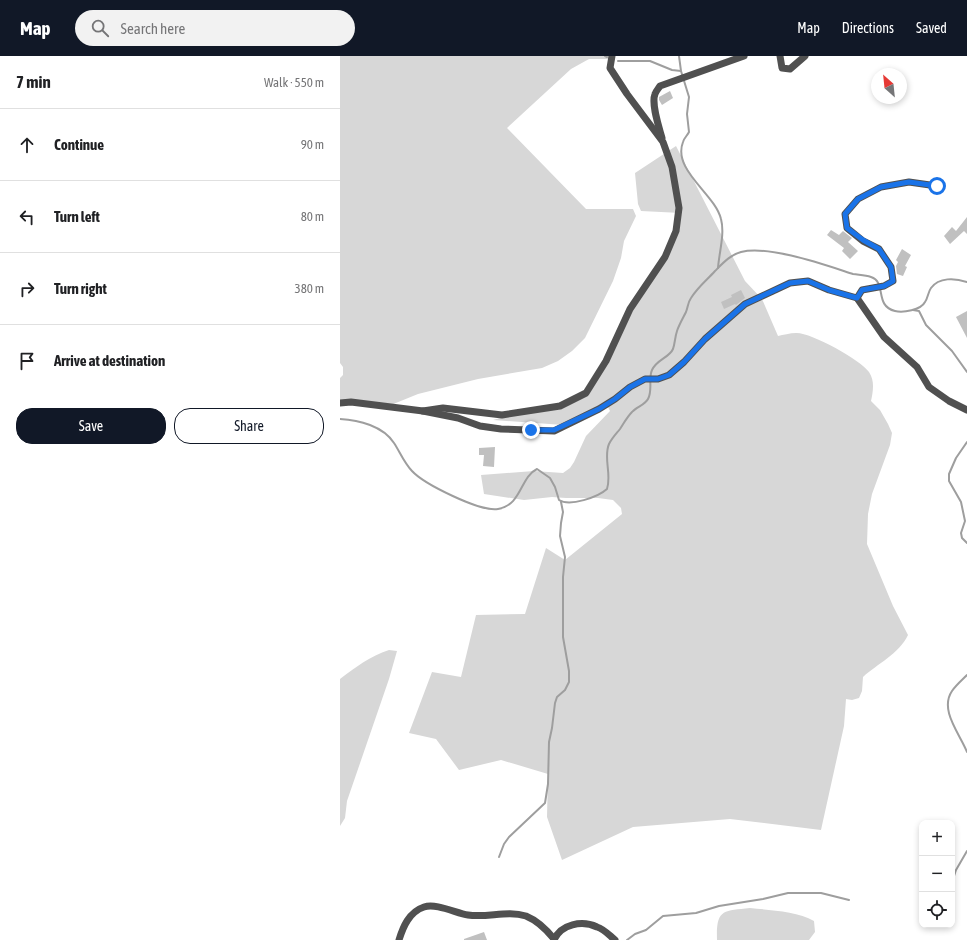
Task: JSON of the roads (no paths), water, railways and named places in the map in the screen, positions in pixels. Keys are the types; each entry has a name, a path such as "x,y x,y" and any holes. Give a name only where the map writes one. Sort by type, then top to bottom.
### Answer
{"street":[{"path":"612,56 610,68 627,94 663,142"},
{"path":"423,411 443,408 502,415 560,406 586,393 606,361 630,309 665,257 676,230 679,208 672,168 663,142 655,110 655,92 660,86 744,56"},
{"path":"780,56 782,68 790,69 805,56"},
{"path":"857,298 862,290 884,286 893,281 891,267 879,249 863,240 847,228 845,214 858,199 881,187 909,182 937,186"},
{"path":"340,403 351,402 423,411 458,418 480,426 501,429 554,430 599,409 630,387 645,379 655,379 669,375 684,362 705,339 745,304 790,283 808,281 829,290 857,298 884,337 917,367 929,387 949,401 967,410"},
{"path":"399,940 404,926 416,912 424,907 434,906 466,915 477,916 518,914 534,919 544,927 554,939 563,929 585,923 598,927 615,940"}],"waterway":[{"path":"679,56 681,71 689,97 687,114 689,132 683,141 681,152 683,162 696,182 711,200 721,219 722,237 718,268"},
{"path":"618,61 650,61 672,70 681,71"},
{"path":"340,419 370,425 384,432 394,443 404,461 412,471 440,490 466,502 490,509 498,509 506,506 512,502 527,478 537,469 550,478 555,487 559,500 564,502 577,502 591,498 607,489 609,478 607,449 609,444 630,414 648,399 652,370 654,366 669,355 673,349 677,331 691,298 715,271 733,255 741,252 766,251 797,257 853,274 871,277 879,284 882,299 885,304 889,308 898,312 916,309 923,305 929,291 934,284 938,282 948,279 967,282"},
{"path":"913,310 919,311 926,325 952,351 967,372"},
{"path":"967,442 956,458 949,474 949,481 961,502 965,521 961,533 962,538 967,543"},
{"path":"499,857 504,844 509,837 545,803 548,784 549,742 555,703 557,697 565,690 569,682 569,671 563,637 563,577 565,557 560,536 563,512 561,502"},
{"path":"967,675 952,691 948,706 952,722 967,752"},
{"path":"955,873 967,851"},
{"path":"627,940 635,934 646,930 663,916 696,913 719,906 763,899 788,893 821,893 849,900"}]}
